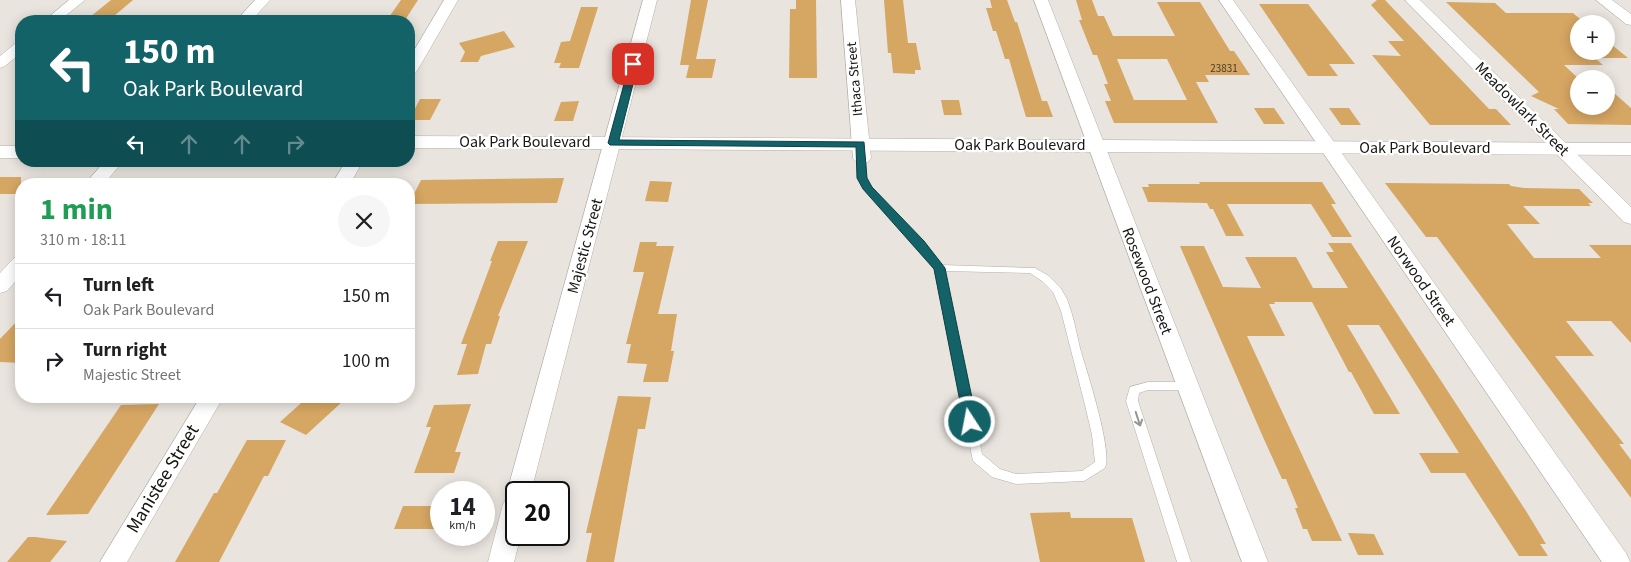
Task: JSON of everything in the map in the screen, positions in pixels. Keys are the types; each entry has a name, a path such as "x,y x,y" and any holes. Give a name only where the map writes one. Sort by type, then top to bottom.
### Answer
{"street":[{"path":"59,15 78,0"},
{"path":"249,15 263,0"},
{"path":"415,61 451,0"},
{"name":"Majestic Street","path":"522,481 650,0"},
{"name":"Ithaca Street","path":"848,0 861,151"},
{"name":"Rosewood Street","path":"1040,0 1255,562"},
{"name":"Norwood Street","path":"1226,0 1618,562"},
{"name":"Meadowlark Street","path":"1412,0 1631,218"},
{"path":"1604,1 1631,2"},
{"path":"1604,1 1631,21"},
{"path":"0,63 15,51"},
{"path":"0,139 15,139"},
{"name":"Oak Park Boulevard","path":"415,142 611,149 1333,154 1568,155 1631,149"},
{"name":"Oak Park Boulevard","path":"415,155 611,149"},
{"path":"0,152 15,152"},
{"name":"Oak Park Boulevard","path":"1568,155 1631,163"},
{"path":"99,178 110,167"},
{"path":"345,178 351,167"},
{"path":"0,286 15,270"},
{"name":"Manistee Street","path":"113,562 209,403"},
{"path":"501,562 505,546"}],"lane":[{"path":"861,151 862,178 868,189 940,268 977,457 996,473 1016,479 1084,476 1101,464 1100,450 1062,299 1045,276 1032,270 940,268"},
{"path":"1184,562 1132,401 1134,390 1148,386 1187,386"}],"building":[{"path":"111,0 133,0 115,15 92,15"},
{"path":"401,0 418,0 408,15 390,15"},
{"path":"691,0 708,0 696,59 716,59 712,78 686,78 689,65 680,65"},
{"path":"796,0 816,0 817,78 789,78 790,9 796,9"},
{"path":"884,0 903,0 908,43 916,43 921,70 915,70 915,74 893,73 891,53 888,53"},
{"path":"990,0 1007,0 1015,22 1017,22 1042,101 1047,101 1053,117 1026,117 1009,59 1005,59 996,31 993,31 986,8 992,8"},
{"path":"1076,0 1092,0 1098,16 1104,16 1113,36 1175,36 1157,2 1200,2 1230,51 1234,51 1250,75 1205,75 1209,82 1196,82 1218,123 1114,123 1105,101 1111,101 1104,84 1108,84 1097,55 1093,55 1079,20 1082,20","holes":["1117,59 1167,59 1187,100 1134,100"]},
{"path":"1377,0 1385,0 1489,109 1496,109 1511,125 1430,125 1372,55 1401,56 1388,41 1404,41 1371,5"},
{"path":"1446,2 1495,3 1506,13 1573,13 1575,15 1570,15 1570,60 1597,60 1603,65 1564,65 1570,71 1570,115 1615,115 1615,94 1631,108 1631,125 1568,124 1554,109 1559,109 1531,96 1539,92"},
{"path":"1259,4 1308,4 1355,64 1329,64 1338,76 1308,76"},
{"path":"581,7 598,7 579,68 559,68 561,63 554,63 561,42 570,41"},
{"path":"504,31 515,47 481,56 478,62 460,62 465,52 459,43"},
{"path":"1615,47 1628,58 1615,58"},
{"path":"420,99 441,99 430,120 415,120 415,109"},
{"path":"941,100 959,100 962,115 944,115"},
{"path":"579,101 573,121 554,121 561,102"},
{"path":"1254,108 1274,108 1285,124 1264,124"},
{"path":"1329,108 1349,108 1361,125 1341,125"},
{"path":"0,177 21,177 15,178 15,194 0,194"},
{"path":"564,178 557,203 415,204 415,192 421,180"},
{"path":"650,181 672,182 668,202 645,201"},
{"path":"1199,182 1322,182 1336,204 1331,204 1352,237 1332,237 1311,204 1227,204 1244,236 1226,236 1213,209 1210,209 1207,203 1148,202 1142,187 1149,187 1148,184 1200,184"},
{"path":"1385,183 1509,184 1524,188 1579,189 1593,203 1588,203 1591,206 1523,206 1540,224 1507,224 1534,258 1601,258 1589,245 1631,245 1631,343 1611,321 1566,321 1594,356 1555,356 1624,444 1619,444 1631,460 1631,498 1437,237 1426,237"},
{"path":"498,241 528,241 498,316 500,316 491,344 486,344 478,374 457,375 467,344 461,344"},
{"path":"640,242 657,242 656,246 674,246 658,314 677,314 671,351 674,351 668,382 643,382 647,364 627,363 631,344 626,344 644,272 633,272"},
{"path":"1328,243 1351,243 1526,511 1546,544 1540,544 1548,556 1519,556 1465,473 1431,473 1419,453 1459,453 1379,325 1347,325 1400,414 1374,414 1351,372 1349,372 1312,302 1274,302 1275,304 1269,304 1285,336 1247,336 1342,541 1312,541 1307,529 1303,529 1295,508 1298,508 1286,479 1282,479 1180,246 1204,246 1223,287 1261,288 1245,257 1296,257 1313,288 1348,288 1326,252 1334,252"},
{"path":"15,323 15,363 0,362 0,339"},
{"path":"618,396 651,397 645,429 638,429 614,562 586,562 592,533 586,533"},
{"path":"301,403 341,403 306,435 280,422"},
{"path":"159,404 88,514 46,515 121,405"},
{"path":"471,404 455,452 461,452 454,473 414,473 431,427 426,427 434,405"},
{"path":"247,440 286,440 268,476 264,476 219,562 175,562 214,493 217,493"},
{"path":"403,506 430,506 430,529 394,529"},
{"path":"1070,512 1071,518 1132,518 1145,562 1040,562 1030,513"},
{"path":"1348,533 1374,534 1384,555 1358,555"},
{"path":"28,537 67,541 50,562 7,562"}],"route":[{"path":"633,64 613,143 860,144 862,178 868,189 940,268 970,422"}]}
